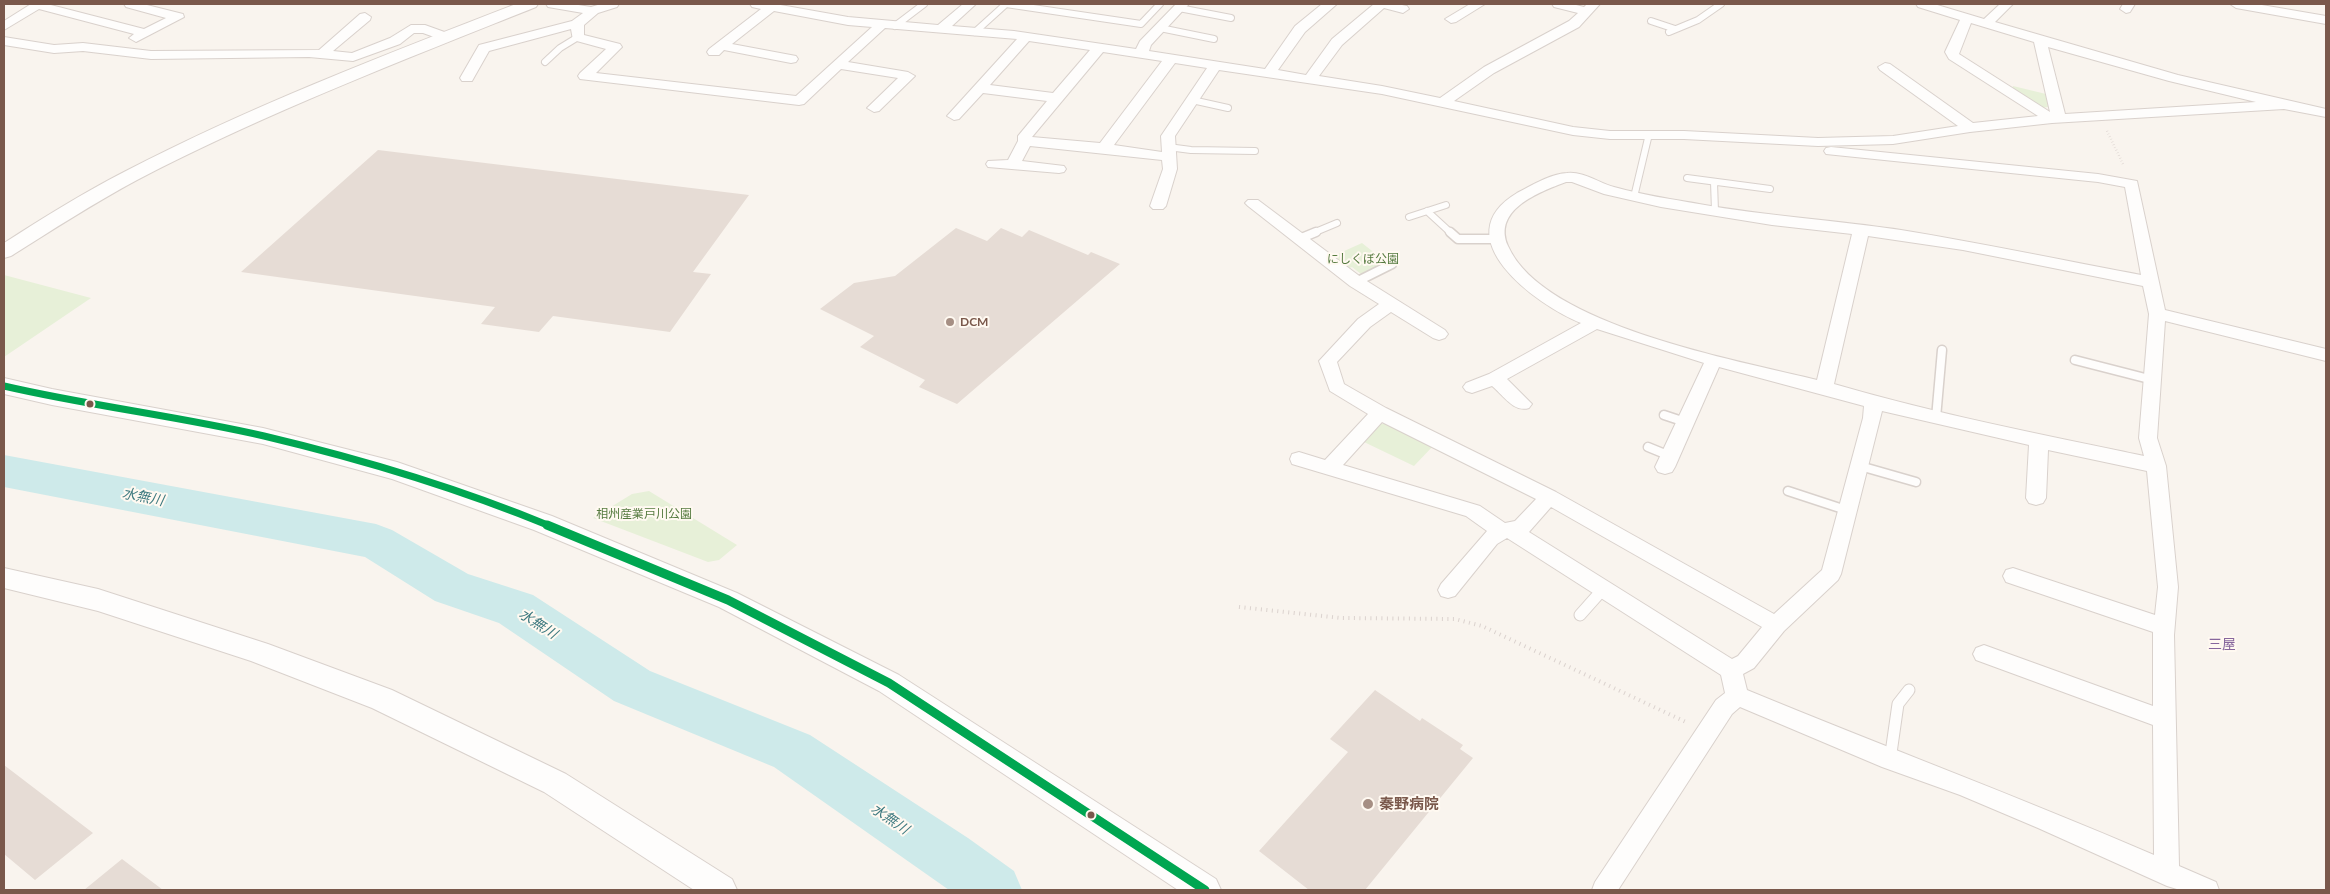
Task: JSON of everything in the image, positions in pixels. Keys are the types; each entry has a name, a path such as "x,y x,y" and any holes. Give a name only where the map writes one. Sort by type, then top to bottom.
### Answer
{"street":[{"path":"4,26 38,4 145,33"},
{"path":"112,51 178,17 130,4"},
{"path":"4,252 44,225 146,166 225,128 530,4"},
{"path":"552,4 592,11 612,4"},
{"path":"756,4 800,13 888,26 1026,37 1382,90 1572,131 1610,135 1649,134 1818,142 1893,140 1970,128 2055,119 2282,105"},
{"path":"800,13 814,4"},
{"path":"941,29 970,4"},
{"path":"1269,73 1300,29 1331,4 1328,4"},
{"path":"1310,80 1337,42 1382,4 1403,9"},
{"path":"1450,19 1478,4"},
{"path":"1558,4 1590,8"},
{"path":"1922,4 2040,40 2282,105 2326,112"},
{"path":"1987,23 2007,4"},
{"path":"2236,4 2326,20"},
{"path":"1141,55 1145,44 1181,6"},
{"path":"771,7 718,49 771,59 791,59"},
{"path":"1442,103 1489,70 1574,24 1590,8"},
{"path":"577,31 592,11"},
{"path":"321,54 365,17"},
{"path":"1967,18 1952,52 1954,56 2055,119"},
{"path":"467,78 484,48 577,31 616,47 584,76 798,101 888,26"},
{"path":"4,41 54,49 83,47 151,55 321,54 353,57 395,41 404,32 419,28 445,38"},
{"path":"954,116 1026,37"},
{"path":"2040,40 2055,119"},
{"path":"1012,165 1025,141 1025,136 1099,48"},
{"path":"1104,148 1171,59"},
{"path":"839,65 908,76 874,108"},
{"path":"1158,206 1170,169 1168,136 1215,66"},
{"path":"1885,67 1970,128"},
{"path":"979,88 1057,98"},
{"path":"1025,141 1168,152"},
{"path":"1818,142 1827,150 1839,153 2098,178 2132,184 2157,314 2148,438 2156,466 2168,587 2164,627 2167,874"},
{"path":"993,164 1059,169"},
{"path":"2151,282 1896,234 1797,224 1634,197 1596,187 1573,177 1562,177 1506,207 1498,220 1496,239 1505,256 1527,284 1544,298 1573,314 1672,350 1713,362 1824,388 1873,403 2156,466"},
{"path":"1253,203 1356,282 1439,334"},
{"path":"1824,388 1861,231"},
{"path":"1390,304 1364,323 1328,360 1336,387 1380,413 1549,497 1776,625"},
{"path":"2157,314 2326,356"},
{"path":"1472,387 1495,378 1597,322"},
{"path":"1668,461 1713,362"},
{"path":"1495,378 1523,404"},
{"path":"4,386 52,397 263,436 397,471 543,524 728,600 889,682 1205,890"},
{"path":"1731,670 1746,662 1776,625 1830,574 1849,510 1872,418 1873,403"},
{"path":"1330,467 1380,413"},
{"path":"2036,498 2039,440"},
{"path":"1299,459 1473,511 1604,588 1731,670 1737,696"},
{"path":"1448,590 1490,539 1506,530 1521,528 1549,497"},
{"path":"2013,576 2164,627"},
{"path":"4,578 98,600 258,652 382,699 555,783 721,890"},
{"path":"1984,653 2164,720"},
{"path":"1604,890 1706,732 1724,707 1737,696"},
{"path":"1737,696 1890,760 2037,816 2207,890"}],"lane":[{"path":"888,26 924,4"},
{"path":"975,32 1006,4 1141,24 1160,4"},
{"path":"1651,21 1672,30 1704,16 1721,4"},
{"path":"1181,6 1231,18"},
{"path":"1160,28 1214,40"},
{"path":"545,62 577,31"},
{"path":"1192,100 1228,108"},
{"path":"1634,197 1649,134"},
{"path":"1168,152 1191,150 1255,152"},
{"path":"1687,178 1770,190"},
{"path":"1714,182 1715,211"},
{"path":"1409,217 1446,205"},
{"path":"1427,211 1458,239 1496,239"},
{"path":"1299,239 1336,223"},
{"path":"1356,282 1392,264"},
{"path":"1936,418 1942,350"},
{"path":"2076,360 2153,380"},
{"path":"1664,415 1685,422"},
{"path":"1648,448 1668,461"},
{"path":"1860,466 1916,482"},
{"path":"1788,491 1849,510"},
{"path":"1580,615 1604,588"},
{"path":"1890,760 1898,704 1909,690"}],"path":[{"path":"2101,116 2132,184"},
{"path":"1239,607 1341,618 1455,619 1482,626 1706,732"}],"green space":[{"path":"2013,86 2046,94 2048,107 2041,108 2012,89"},
{"name":"にしくぼ公園","path":"1362,243 1386,262 1361,274 1352,267 1347,269 1331,257"},
{"path":"4,275 91,298 4,357"},
{"path":"1379,424 1390,424 1434,445 1414,466 1364,442"},
{"name":"相州産業戸川公園","path":"649,491 737,545 719,560 708,562 593,518 632,494"}],"building":[{"path":"378,150 749,195 693,272 711,274 670,332 553,316 539,332 481,324 495,307 241,272"},
{"name":"DCM","path":"956,228 987,241 1001,228 1022,237 1029,230 1088,255 1091,252 1120,264 957,404 919,387 925,380 860,347 874,336 820,309 854,283 895,276"},
{"name":"秦野病院","path":"1375,690 1420,721 1422,718 1463,745 1460,749 1473,758 1365,890 1309,890 1259,851 1348,752 1330,739"},
{"path":"4,765 93,833 35,880 4,854"},
{"path":"122,859 163,890 84,890"}],"waterway":[{"name":"水無川","path":"4,471 376,542 452,588 516,609 632,686 792,751 948,856 994,890"}],"transit line":[{"path":"4,386 52,397 263,436 397,471 543,523 728,600 889,683 1205,890"}],"place":[{"name":"DCM","path":"950,322"},
{"name":"秦野病院","path":"1368,804"}],"district":[{"name":"三屋","path":"2222,644"}]}
